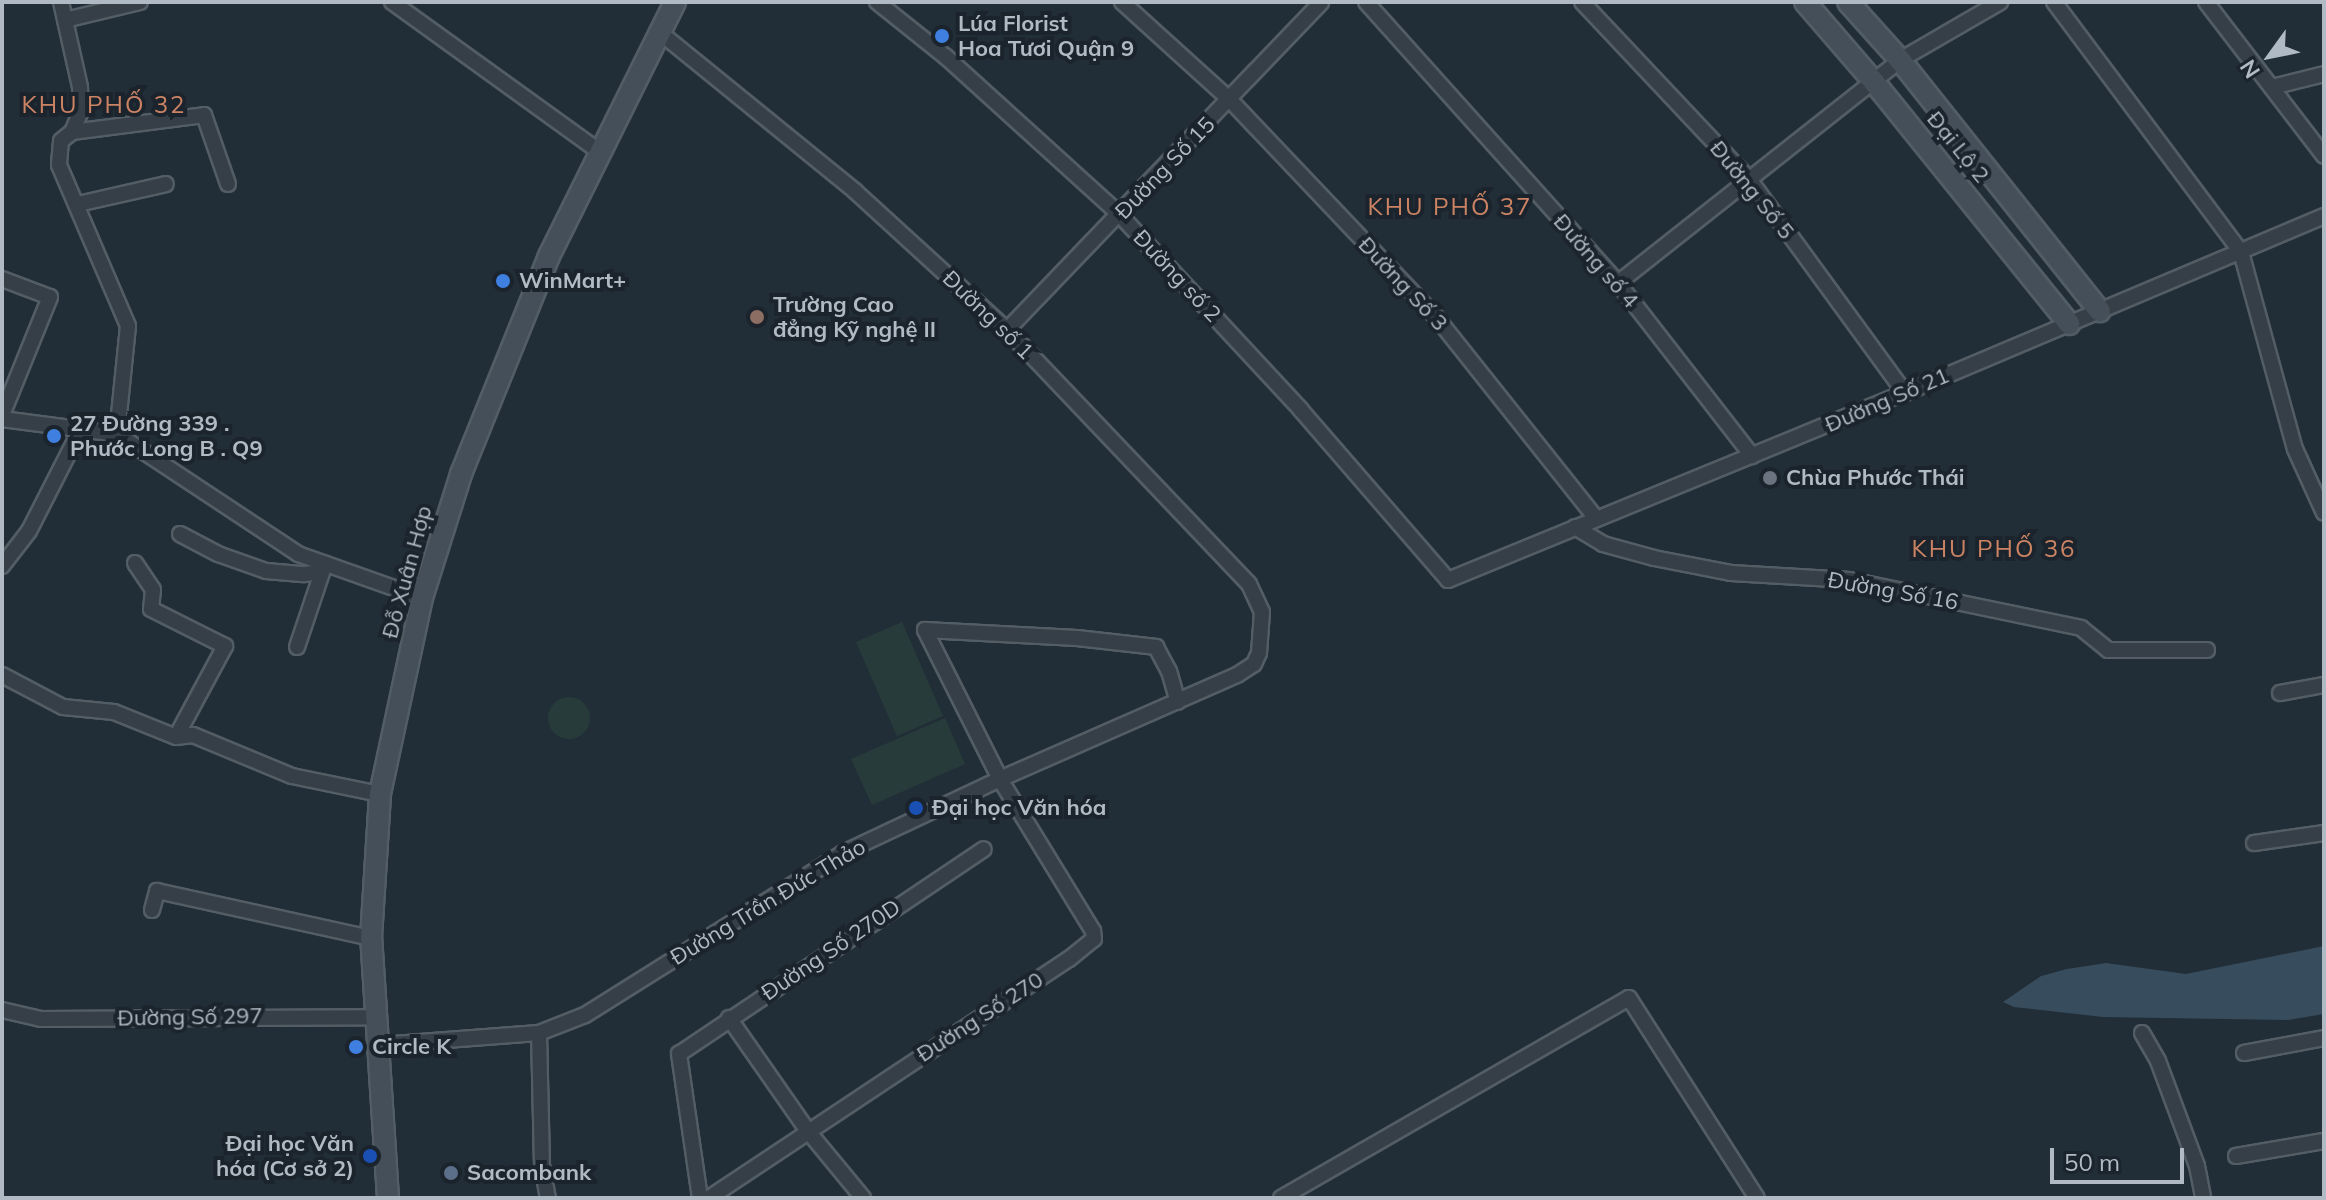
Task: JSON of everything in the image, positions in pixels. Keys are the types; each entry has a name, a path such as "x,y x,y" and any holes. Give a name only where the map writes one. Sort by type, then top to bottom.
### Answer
{"main road":[{"name":"Đại Lộ 2","path":"1805,2 1874,82 2069,324"},
{"name":"Đại Lộ 2","path":"1848,2 1900,60 2100,311"},
{"name":"Đỗ Xuân Hợp","path":"388,1198 379,1017 371,938 380,794 422,598 461,474 549,256 601,153 669,4"}],"street":[{"path":"61,2 81,111 72,132 61,141 59,165 128,326 117,434"},
{"path":"65,20 140,2"},
{"path":"392,2 601,153"},
{"name":"Đường số 2","path":"877,2 946,57 1120,215 1300,409 1448,580"},
{"name":"Đường Số 3","path":"1122,2 1230,100 1436,317 1595,517"},
{"name":"Đường Số 15","path":"1007,330 1321,2"},
{"name":"Đường số 4","path":"1366,2 1618,283 1752,456"},
{"name":"Đường Số 5","path":"1582,2 1749,179 1905,393"},
{"path":"1618,283 1900,60 2000,2"},
{"path":"2054,2 2241,252 2295,449 2324,513"},
{"path":"2206,2 2324,156"},
{"name":"Đường số 1","path":"658,31 855,191 1007,330 1249,584 1262,612 1262,640"},
{"path":"2272,87 2324,74"},
{"path":"72,132 204,115 228,184"},
{"path":"78,204 166,184"},
{"name":"Đường Số 21","path":"1448,580 1595,517 1905,393 2324,216"},
{"path":"2,279 50,297 2,417 117,434 324,568 422,598"},
{"path":"2,566 29,531 81,429"},
{"name":"Đường Số 16","path":"1575,527 1603,544 1654,558 1731,573 1850,580 2081,628 2108,650 2207,650"},
{"path":"180,534 218,554 266,571 304,574 324,568"},
{"path":"135,563 153,590 151,609 225,646 176,737"},
{"path":"297,647 324,568"},
{"path":"1000,779 925,630 1077,638 1156,647 1169,671 1178,702"},
{"name":"Đường Trần Đức Thảo","path":"380,1045 539,1033 585,1015 843,853 1000,779 1178,702 1254,664 1262,640"},
{"path":"2,675 63,707 114,712 176,737 193,735 292,776 380,794"},
{"path":"2280,693 2324,685"},
{"name":"Đường Số 270","path":"709,1198 807,1130 1069,959 1094,939 1093,931 1000,779"},
{"path":"2254,843 2324,833"},
{"name":"Đường Số 270D","path":"700,1198 679,1054 984,849"},
{"path":"152,910 157,891 371,938"},
{"path":"1281,1198 1629,998 1757,1198"},
{"name":"Đường Số 297","path":"2,1010 41,1019 379,1017"},
{"path":"729,1018 807,1130 863,1198"},
{"path":"539,1033 542,1165 548,1198"},
{"path":"2142,1033 2168,1088 2197,1166 2203,1198"},
{"path":"2244,1053 2324,1038"},
{"path":"2236,1156 2324,1141"}],"green space":[{"path":"902,622 943,716 897,736 856,642"},
{"path":"569,697 584,703 590,718 584,733 569,739 554,733 548,718 554,703"},
{"path":"945,718 965,764 872,805 851,759"}],"water":[{"path":"2324,946 2324,1014 2288,1020 2103,1017 2014,1007 2003,1002 2041,976 2067,969 2106,963 2186,974"}],"place":[{"name":"Lúa Florist Hoa Tươi Quận 9","path":"942,36"},
{"name":"WinMart+","path":"503,281"},
{"name":"Trường Cao đẳng Kỹ nghệ II","path":"757,317"},
{"name":"27 Đường 339 . Phước Long B . Q9","path":"54,436"},
{"name":"Chùa Phước Thái","path":"1770,478"},
{"name":"Đại học Văn hóa","path":"916,808"},
{"name":"Circle K","path":"356,1047"},
{"name":"Đại học Văn hóa (Cơ sở 2)","path":"370,1156"},
{"name":"Sacombank","path":"451,1173"}],"district":[{"name":"KHU PHỐ 32","path":"104,105"},
{"name":"KHU PHỐ 37","path":"1450,207"},
{"name":"KHU PHỐ 36","path":"1994,549"}]}
